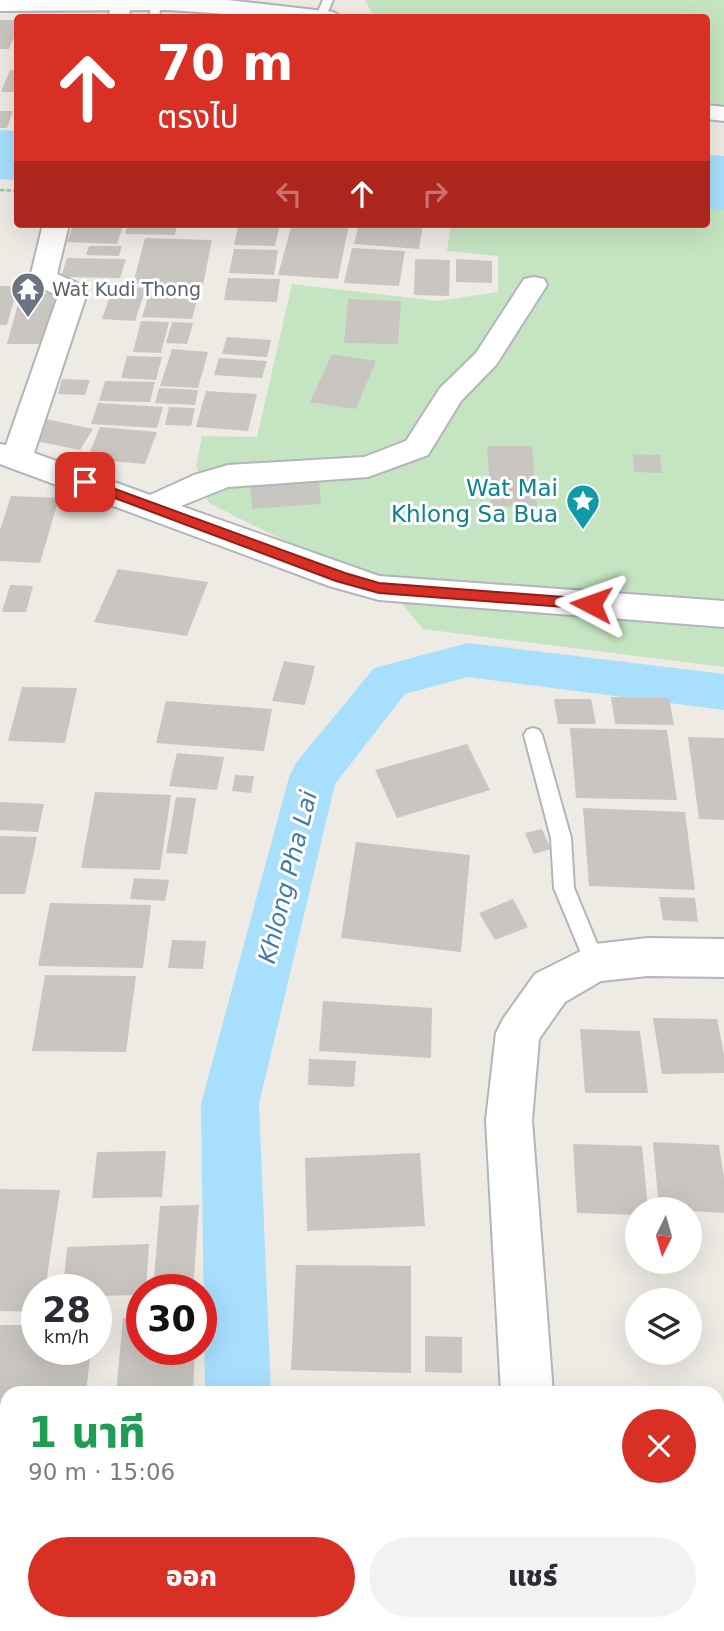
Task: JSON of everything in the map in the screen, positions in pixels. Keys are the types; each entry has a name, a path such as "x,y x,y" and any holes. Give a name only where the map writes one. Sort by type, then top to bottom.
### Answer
{"street":[{"path":"5,3 120,10 259,4 328,11"},
{"path":"55,228 43,278 67,289 72,296 8,456 341,578 379,588 724,614"},
{"path":"152,507 205,482 228,476 368,467 417,448 450,395 486,359 534,285"},
{"path":"527,1386 509,1120 518,1032 550,988 595,963 648,957 724,958"}],"lane":[{"path":"533,734 561,838 564,888 595,963"}],"green space":[{"path":"365,0 724,0 724,108 710,106 710,14 372,14"},
{"path":"710,209 724,210 724,667 423,629 396,597 209,503 196,466 202,436 257,437 292,284 438,301 498,292 498,256 447,251 450,228 710,228"}],"water":[{"path":"0,130 14,131 14,180 0,179"},
{"path":"710,155 724,156 724,210 710,209"}],"building":[{"path":"0,20 14,20 14,37 9,49 0,49"},
{"path":"10,70 14,70 14,92 1,92"},
{"path":"0,111 13,111 7,128 0,128"},
{"path":"72,228 122,228 117,244 67,242"},
{"path":"127,228 176,228 175,235 125,234"},
{"path":"238,228 279,228 275,246 234,245"},
{"path":"291,228 348,228 338,279 278,275"},
{"path":"358,228 422,228 419,249 354,244"},
{"path":"145,238 212,240 203,285 133,284"},
{"path":"89,246 122,246 119,256 86,255"},
{"path":"352,248 405,251 399,286 344,283"},
{"path":"234,249 278,250 274,275 229,273"},
{"path":"67,258 126,259 120,278 61,277"},
{"path":"415,259 450,260 449,296 414,295"},
{"path":"456,259 492,261 492,283 456,282"},
{"path":"228,278 280,279 277,302 224,300"},
{"path":"0,286 18,286 7,325 0,325"},
{"path":"113,286 146,288 135,321 102,319"},
{"path":"150,291 199,293 192,319 142,317"},
{"path":"21,293 60,293 47,344 7,344"},
{"path":"348,299 401,301 398,344 344,343"},
{"path":"141,321 169,322 161,353 133,352"},
{"path":"172,322 193,323 187,344 166,343"},
{"path":"227,337 271,340 267,357 222,354"},
{"path":"172,349 208,352 198,388 160,386"},
{"path":"332,354 376,361 356,409 310,402"},
{"path":"127,356 162,357 156,380 121,378"},
{"path":"219,358 267,361 262,378 214,375"},
{"path":"62,379 90,380 85,395 58,394"},
{"path":"105,381 155,382 150,402 99,401"},
{"path":"159,388 198,390 195,405 155,403"},
{"path":"206,391 257,394 248,431 196,427"},
{"path":"98,403 163,407 157,428 91,424"},
{"path":"169,407 195,408 191,426 165,425"},
{"path":"46,419 93,429 80,450 31,440"},
{"path":"100,427 157,432 145,464 87,459"},
{"path":"487,446 532,446 537,507 491,506"},
{"path":"633,454 660,455 662,473 634,472"},
{"path":"319,481 321,504 252,509 250,485"},
{"path":"11,496 59,498 40,563 0,561 0,530"},
{"path":"118,569 208,582 187,636 94,622"},
{"path":"10,585 33,586 26,612 2,612"},
{"path":"284,661 315,666 305,705 272,701"},
{"path":"22,687 77,688 65,743 8,741"},
{"path":"611,697 669,698 674,725 615,724"},
{"path":"554,699 591,699 596,724 558,724"},
{"path":"166,701 272,709 264,751 156,743"},
{"path":"570,728 667,730 677,800 576,798"},
{"path":"688,737 724,738 724,820 699,819"},
{"path":"467,744 490,790 397,818 375,770"},
{"path":"177,753 224,757 217,790 169,786"},
{"path":"235,775 254,776 251,793 232,791"},
{"path":"95,792 171,795 160,870 81,868"},
{"path":"176,797 196,798 187,854 166,853"},
{"path":"0,802 44,804 38,832 0,830"},
{"path":"583,808 685,812 695,890 589,886"},
{"path":"542,829 551,849 534,854 525,833"},
{"path":"0,836 37,837 25,894 0,894"},
{"path":"356,842 470,855 461,952 341,938"},
{"path":"134,878 169,880 165,901 130,899"},
{"path":"659,897 695,898 698,922 663,920"},
{"path":"513,899 528,927 495,940 479,913"},
{"path":"50,903 151,905 143,968 38,966"},
{"path":"172,940 206,941 203,969 168,968"},
{"path":"45,975 136,976 126,1052 32,1051"},
{"path":"323,1001 432,1008 431,1058 319,1051"},
{"path":"653,1018 717,1019 724,1054 724,1073 662,1074"},
{"path":"580,1029 640,1031 648,1093 585,1093"},
{"path":"309,1059 356,1061 354,1087 308,1085"},
{"path":"653,1142 719,1145 724,1178 724,1213 702,1212 702,1197 658,1197"},
{"path":"573,1144 642,1146 647,1197 625,1197 625,1215 577,1213"},
{"path":"166,1151 162,1197 92,1198 97,1152"},
{"path":"420,1153 425,1226 307,1231 305,1158"},
{"path":"0,1189 60,1190 47,1274 21,1274 21,1312 0,1311"},
{"path":"199,1205 194,1274 154,1274 160,1206"},
{"path":"149,1244 147,1274 126,1274 126,1295 112,1296 112,1274 64,1274 67,1247"},
{"path":"296,1265 411,1266 411,1373 291,1370"},
{"path":"123,1318 126,1318 126,1365 194,1365 193,1386 117,1386"},
{"path":"0,1325 21,1325 21,1365 89,1365 87,1386 0,1386"},
{"path":"425,1336 462,1337 462,1373 425,1372"}],"waterway":[{"name":"Khlong Pha Lai","path":"238,1386 230,1104 313,777 390,680 468,660 724,692"}],"place":[{"name":"Wat Kudi Thong","path":"28,319"},
{"name":"Wat Mai Khlong Sa Bua","path":"583,531"}],"route":[{"path":"85,482 341,578 379,588 591,604"}]}
